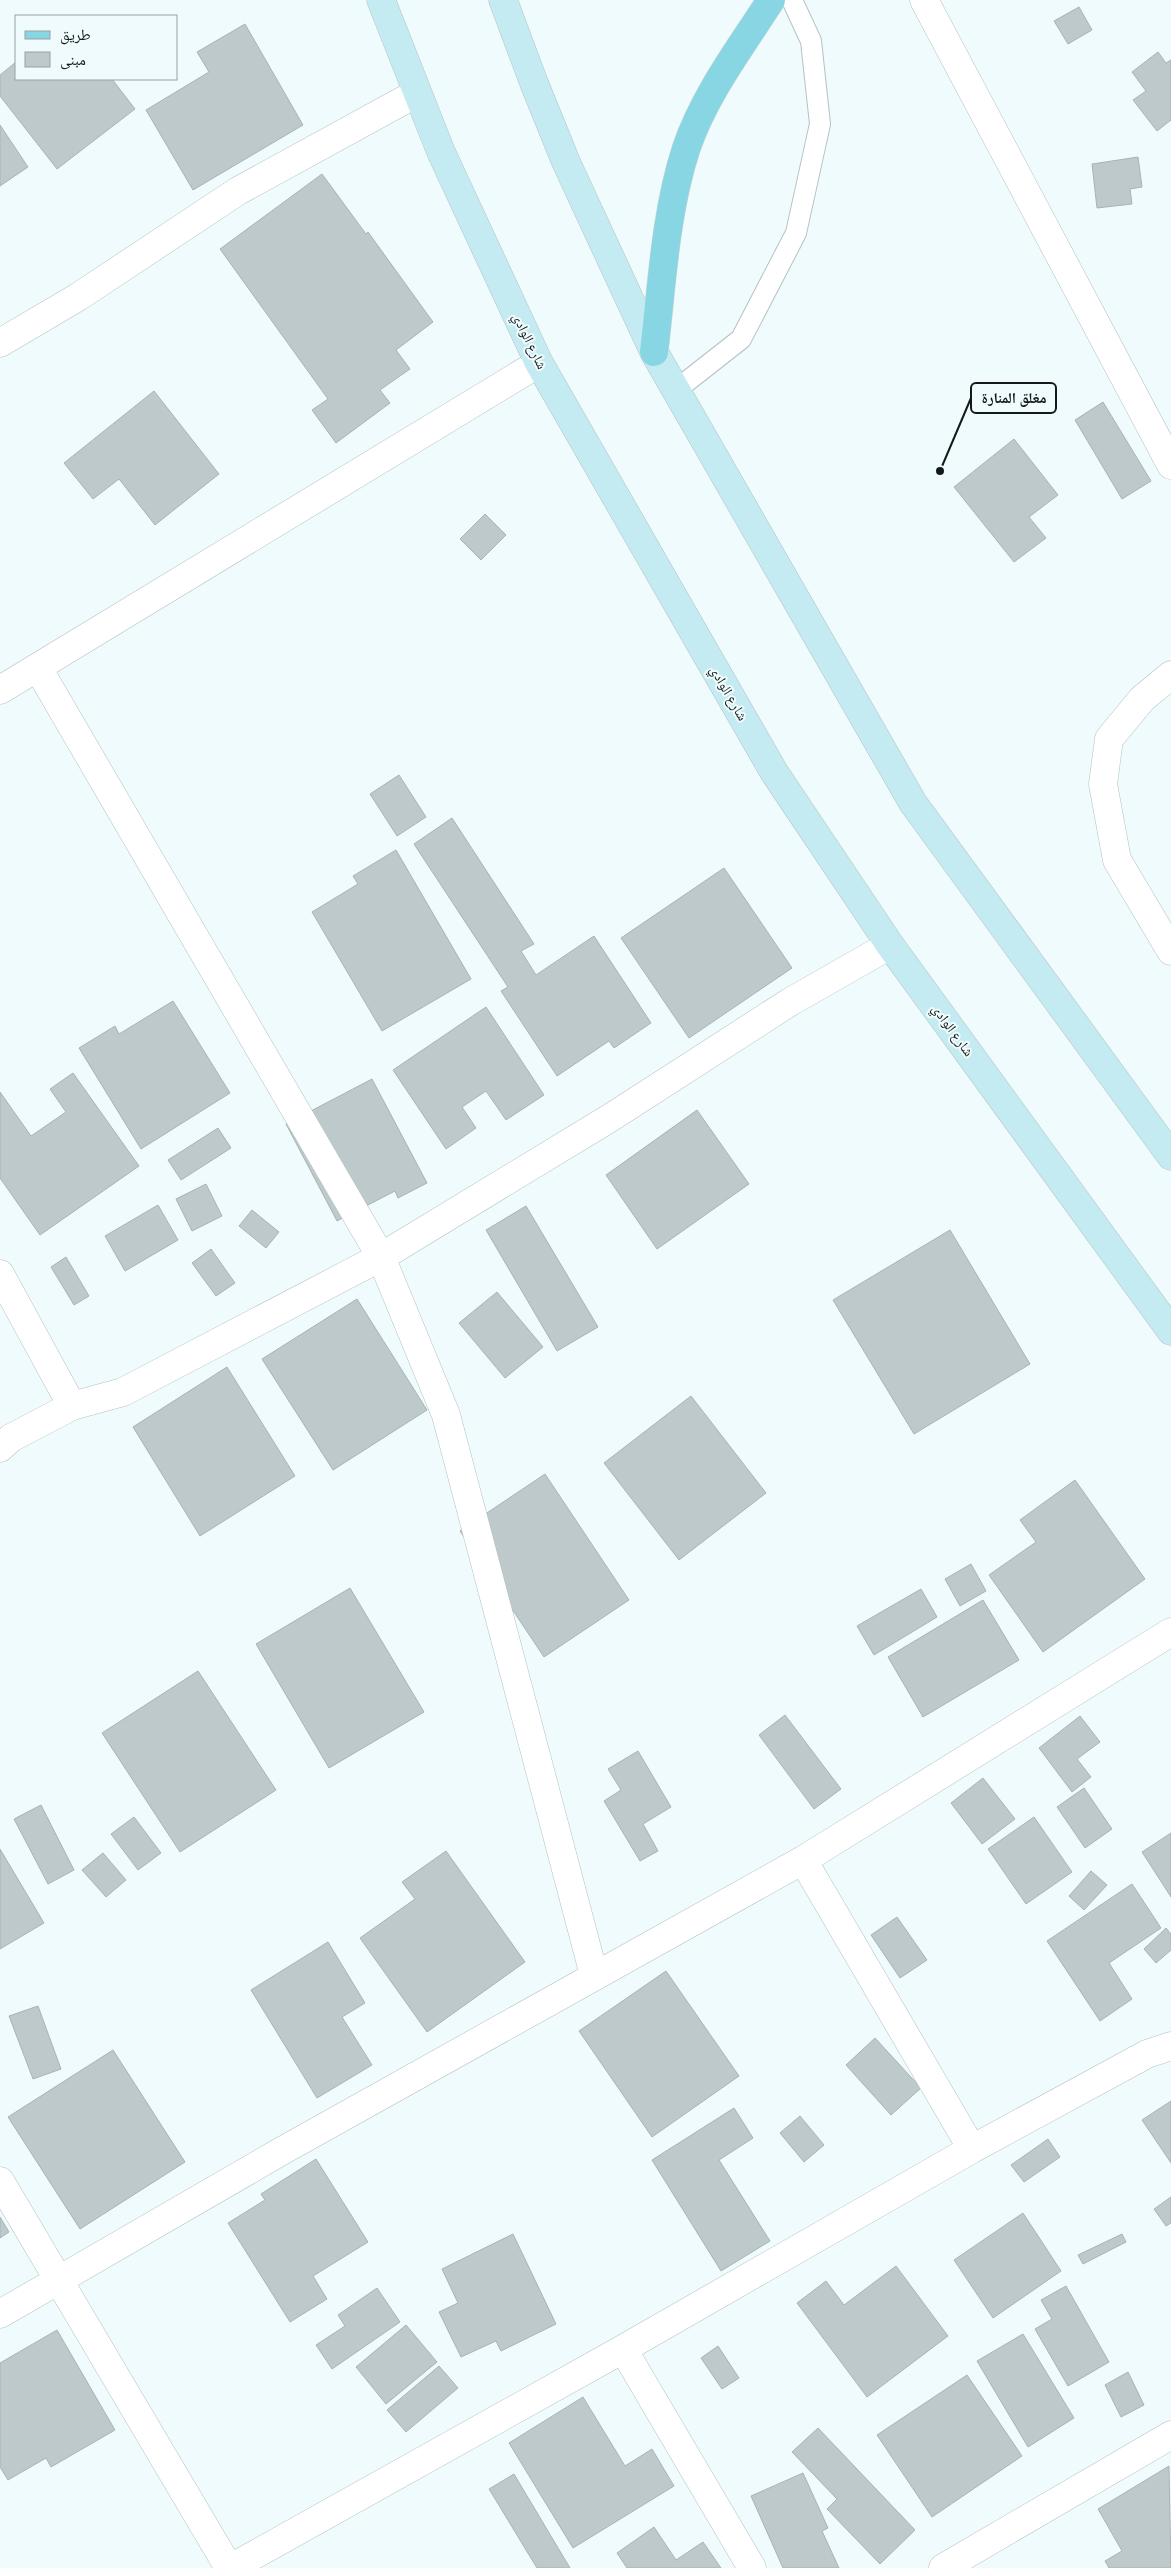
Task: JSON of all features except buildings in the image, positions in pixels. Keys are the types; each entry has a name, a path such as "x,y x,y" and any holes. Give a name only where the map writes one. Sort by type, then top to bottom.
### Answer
{"main road":[{"name":"شارع الوادي","path":"381,0 441,152 539,363 774,772 890,944 1171,1331"},
{"path":"504,0 534,83 566,162 654,352 913,803 1171,1156"},
{"path":"654,352 672,206 686,148 712,92 771,0"}],"street":[{"path":"924,0 1171,465"},
{"path":"0,343 78,297 238,191 417,93"},
{"path":"0,690 539,363"},
{"path":"38,668 381,1257 446,1415 594,1975"},
{"path":"1171,675 1142,699 1109,739 1103,784 1117,860 1171,951"},
{"path":"0,1448 11,1438 72,1406 123,1392 381,1257 610,1118 790,1002 890,944"},
{"path":"0,1274 72,1406"},
{"path":"0,2314 280,2152 803,1860 1171,1632"},
{"path":"803,1860 972,2149"},
{"path":"0,2181 230,2568 623,2349 972,2149 1147,2054 1171,2046"},
{"path":"623,2349 752,2568"},
{"path":"943,2568 1171,2435"}],"lane":[{"path":"676,390 741,339 796,233 820,124 811,41 792,0"}],"place":[{"name":"مغلق المنارة","path":"940,471"}]}
